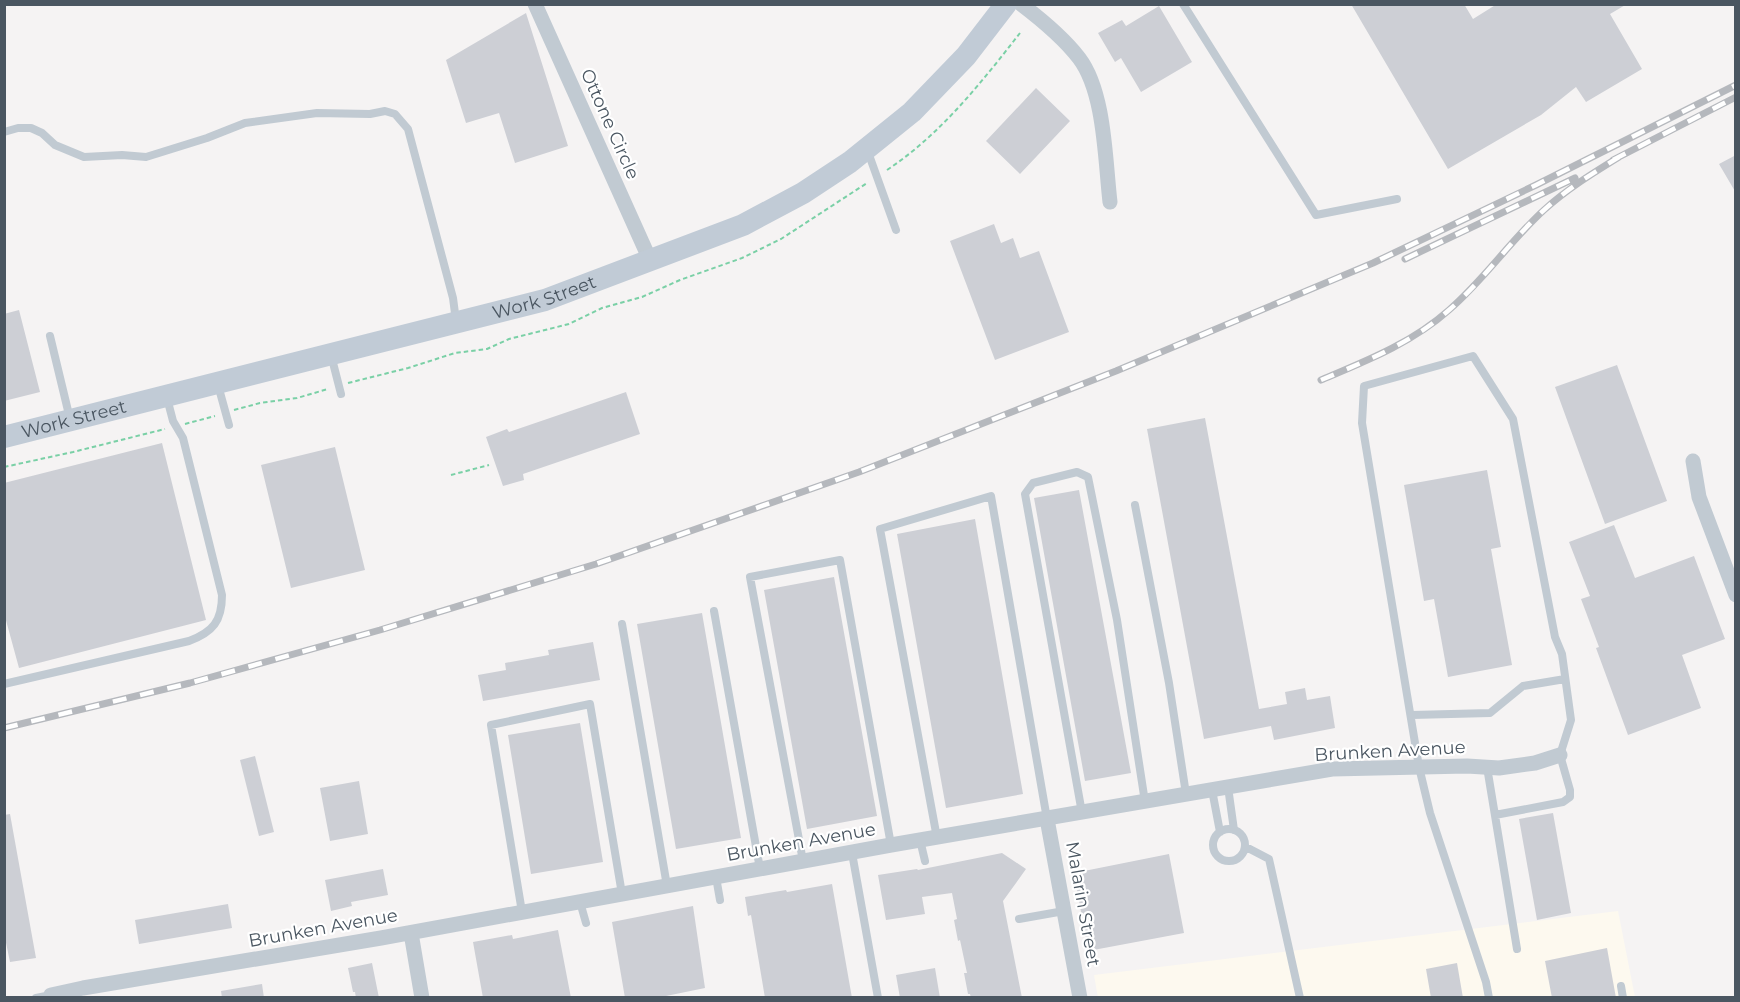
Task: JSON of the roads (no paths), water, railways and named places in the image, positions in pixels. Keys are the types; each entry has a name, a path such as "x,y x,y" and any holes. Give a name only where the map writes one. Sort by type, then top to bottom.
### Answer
{"street":[{"name":"Ottone Circle","path":"535,4 650,260"},
{"name":"Work Street","path":"4,437 546,300 743,225 803,193 850,162 912,112 966,56 1006,4"},
{"path":"1021,4 1062,39 1080,59 1092,82 1099,105 1110,202"},
{"path":"1693,461 1699,497 1736,595"},
{"name":"Brunken Avenue","path":"46,997 891,845 1332,769 1499,768 1535,763 1560,755"},
{"name":"Malarin Street","path":"1047,819 1080,998"},
{"path":"411,933 422,998"}],"lane":[{"path":"1182,4 1316,215 1397,199"},
{"path":"4,132 18,128 31,129 42,133 55,145 84,157 122,154 147,157 245,123 317,113 370,114 384,111 395,114 408,129 453,298 456,322"},
{"path":"867,148 896,230"},
{"path":"50,336 71,420"},
{"path":"330,354 341,394"},
{"path":"1489,998 1486,982 1430,813 1419,767 1362,423 1364,386 1473,356 1513,419 1555,637 1562,654 1571,720 1560,755 1570,797 1563,802 1495,815"},
{"path":"217,383 229,425"},
{"path":"4,684 189,641 206,634 215,624 222,608 222,595 183,438 173,421 166,396"},
{"path":"1082,813 1025,494 1033,483 1077,472 1088,477 1118,620 1145,801"},
{"path":"937,838 880,529 991,496 1047,819"},
{"path":"1135,505 1169,683 1186,794"},
{"path":"803,861 750,577 840,560 891,845"},
{"path":"714,611 759,869"},
{"path":"622,624 667,886"},
{"path":"1412,715 1490,712 1523,686 1565,679"},
{"path":"522,912 490,725 590,704 622,894"},
{"path":"1487,767 1517,949"},
{"path":"1228,787 1234,830"},
{"path":"1212,790 1220,832"},
{"path":"1234,830 1242,835 1246,848 1241,857 1226,861 1217,856 1213,846 1214,841 1220,832 1234,830"},
{"path":"920,840 925,861"},
{"path":"1246,848 1269,859 1300,998"},
{"path":"852,852 878,998"},
{"path":"716,877 720,900"},
{"path":"580,902 586,923"},
{"path":"1019,919 1064,911"},
{"path":"1621,986 1623,998"}],"railway":[{"path":"4,728 190,683 380,630 596,564 859,472 1116,371 1373,263 1736,85"},
{"path":"1613,160 1736,97"},
{"path":"1321,380 1404,342 1435,322 1474,286 1544,210 1571,188 1619,157"},
{"path":"1405,259 1575,178"}]}
